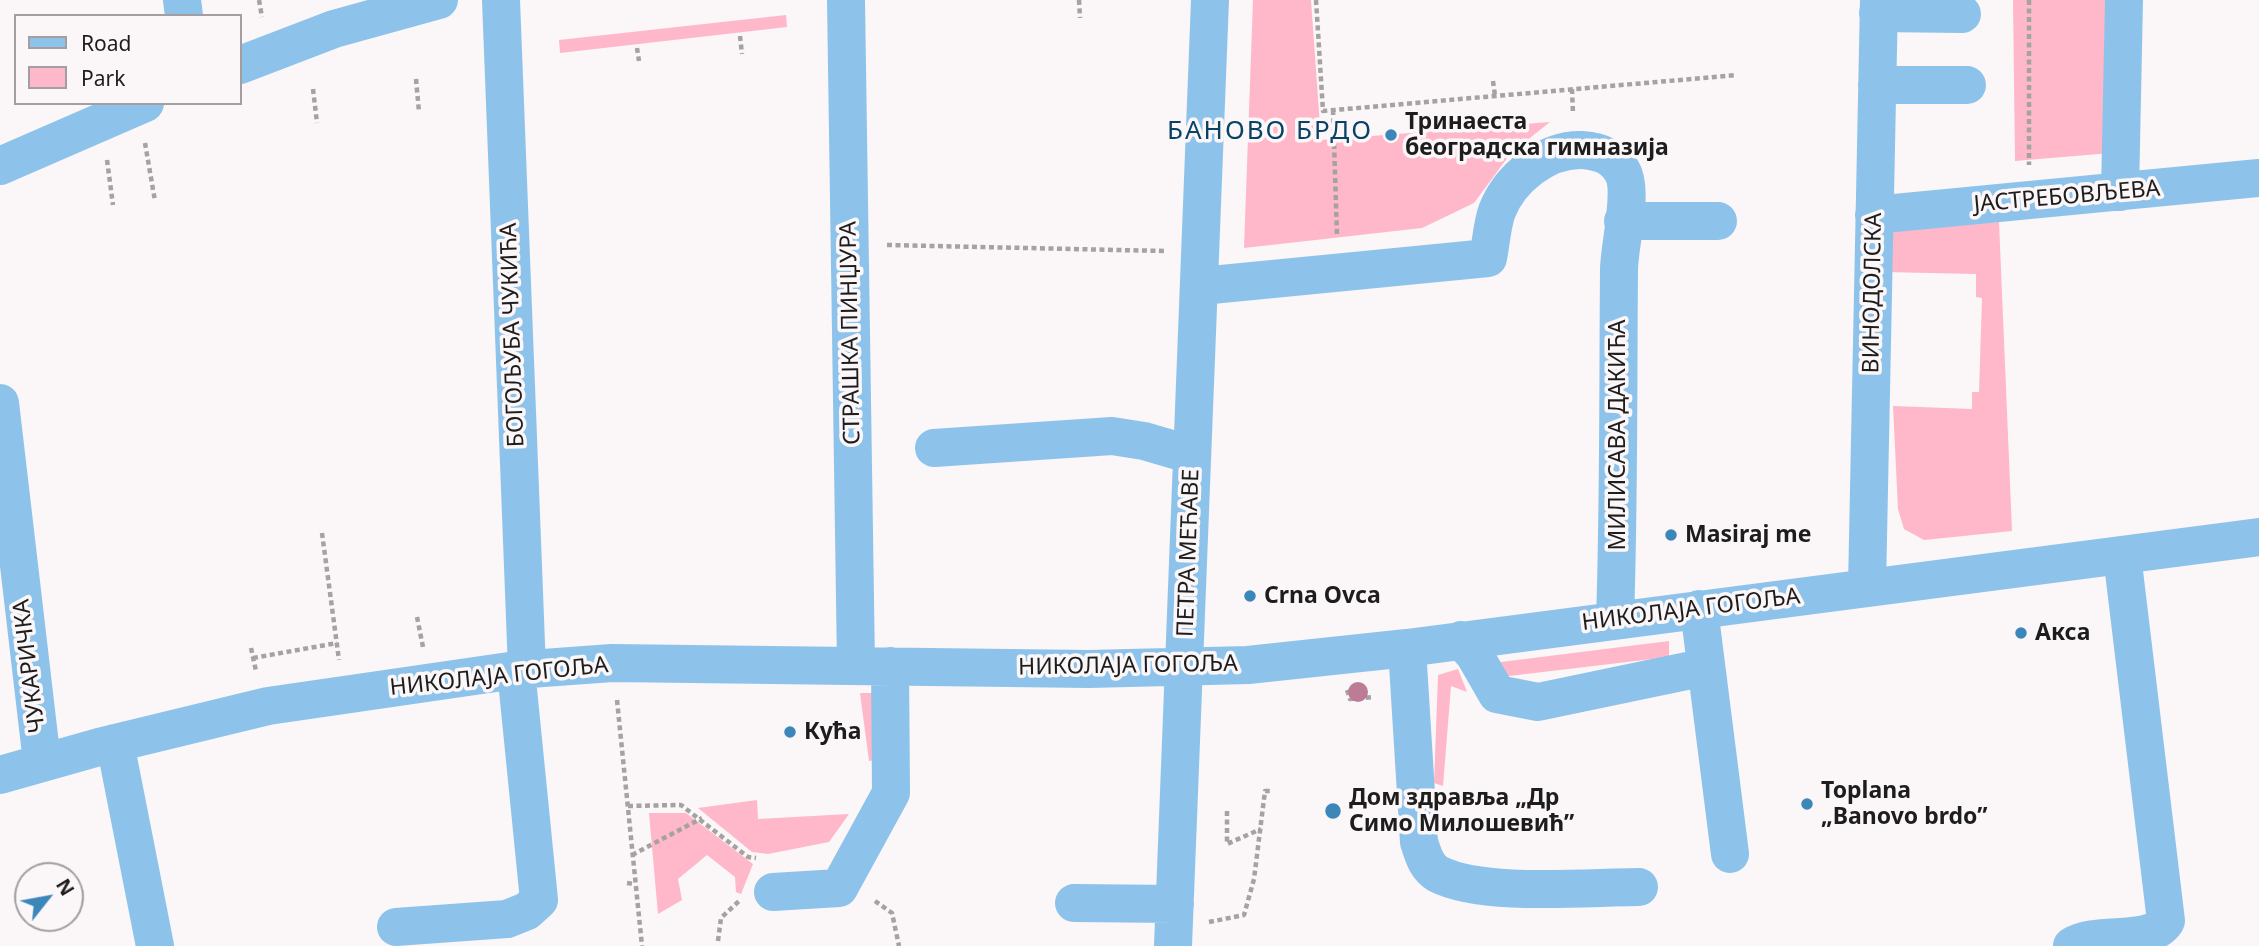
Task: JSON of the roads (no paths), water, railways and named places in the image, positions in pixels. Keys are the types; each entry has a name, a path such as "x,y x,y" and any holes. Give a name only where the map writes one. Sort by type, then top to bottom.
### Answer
{"street":[{"path":"242,64 334,29 439,0"},
{"name":"БОГОЉУБА ЧУКИЋА","path":"396,928 506,919 527,911 538,900 522,670 502,0"},
{"name":"СТРАШКА ПИНЏУРА","path":"780,892 839,888 891,793 893,759 873,666 849,244 846,0"},
{"name":"ПЕТРА МЕЋАВЕ","path":"1183,925 1185,667 1210,0"},
{"path":"2120,192 2124,0"},
{"path":"1878,6 1962,14"},
{"name":"ВИНОДОЛСКА","path":"1867,587 1878,6"},
{"path":"1877,85 1967,85"},
{"path":"0,166 145,121"},
{"name":"МИЛИСАВА ДАКИЋА","path":"1200,286 1488,258 1497,211 1524,173 1548,156 1571,150 1594,151 1613,159 1624,173 1626,187 1621,236 1615,620"},
{"name":"ЈАСТРЕБОВЉЕВА","path":"1874,215 2259,178"},
{"path":"1621,236 1718,221"},
{"name":"ЧУКАРИЧКА","path":"0,403 42,762"},
{"path":"934,448 1112,436 1144,441 1192,455"},
{"name":"НИКОЛАЈА ГОГОЉА","path":"0,775 115,743 268,706 522,670 612,663 1185,667 1248,665 1407,648 2259,537"},
{"path":"2072,946 2086,940 2150,936 2166,921 2122,555"},
{"path":"1699,609 1730,854"},
{"path":"1461,640 1474,654 1497,694 1538,702 1706,667"},
{"path":"1407,648 1419,842 1425,861 1437,873 1466,882 1503,887 1639,887"},
{"path":"115,743 155,946"},
{"path":"1074,903 1183,925"}],"place":[{"name":"Тринаеста београдска гимназија","path":"1391,135"},
{"name":"Masiraj me","path":"1671,535"},
{"name":"Crna Ovca","path":"1250,596"},
{"name":"Акса","path":"2021,633"},
{"name":"Кућа","path":"790,732"},
{"name":"Toplana „Banovo brdo”","path":"1807,804"},
{"name":"Дом здравља „Др Симо Милошевић”","path":"1333,811"}],"district":[{"name":"БАНОВО БРДО","path":"1270,132"}]}
